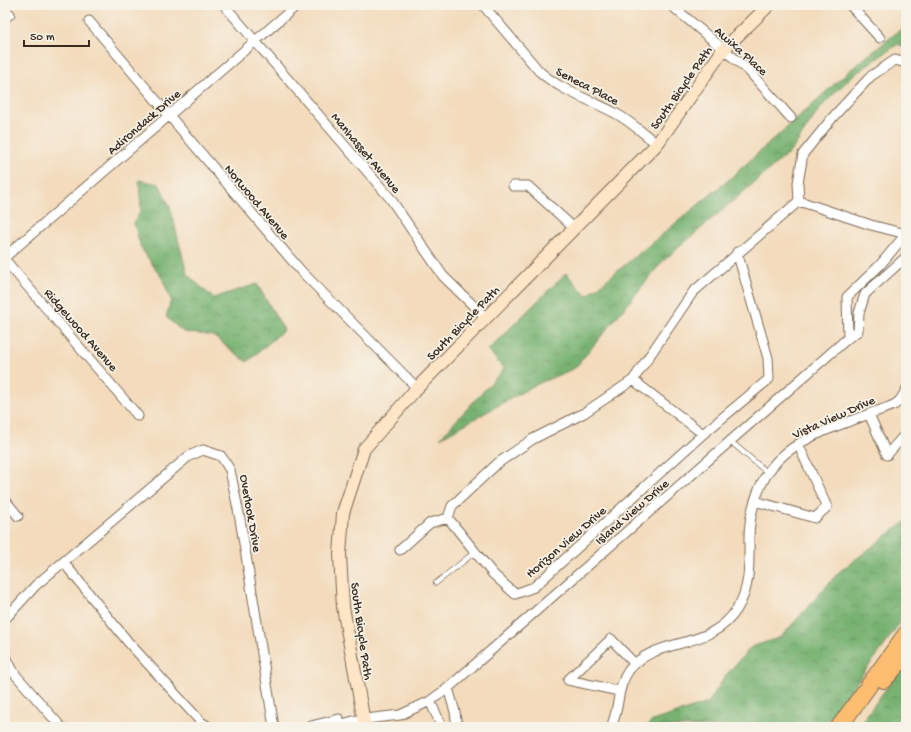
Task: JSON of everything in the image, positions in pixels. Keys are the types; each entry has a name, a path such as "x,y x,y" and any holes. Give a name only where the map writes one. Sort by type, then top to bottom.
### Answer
{"highway":[{"path":"839,727 906,634"},
{"path":"845,727 859,714 892,669 906,660"}],"street":[{"name":"Manhasset Avenue","path":"224,5 390,198 443,276 486,318"},
{"name":"Adirondack Drive","path":"5,256 298,5"},
{"name":"Seneca Place","path":"483,5 539,71 548,79 567,91 616,114 657,144"},
{"name":"Awixa Place","path":"670,5 748,70 791,118"},
{"name":"South Bicycle Path","path":"358,722 343,607 340,555 343,513 364,449 417,388 657,144 723,50 769,5"},
{"path":"850,5 880,38"},
{"name":"Norwood Avenue","path":"89,21 301,272 417,388"},
{"path":"799,201 798,183 803,154 833,117 871,76 895,60 906,62"},
{"path":"513,186 528,186 574,228"},
{"path":"799,201 871,225 906,234 880,265 847,297 848,338"},
{"path":"400,550 430,523 448,518 452,506 498,463 533,439 584,413 633,380 693,292 737,252 799,201"},
{"name":"Horizon View Drive","path":"448,518 493,574 515,594 534,587 703,434 769,379 768,358 737,252"},
{"path":"848,338 858,331 859,313 865,294 906,257"},
{"name":"Ridgewood Avenue","path":"5,260 138,416"},
{"name":"Island View Drive","path":"430,701 448,688 848,338"},
{"path":"633,380 703,434"},
{"name":"Vista View Drive","path":"610,727 619,691 625,676 635,664 659,650 693,641 709,634 726,622 737,610 744,596 749,579 749,529 755,501 768,473 777,461 798,444 828,430 898,402 906,390"},
{"path":"869,414 887,455 906,433"},
{"path":"755,501 814,518 827,507 798,444"},
{"name":"Overlook Drive","path":"5,618 36,586 189,456 203,450 221,456 230,470 240,519 274,727"},
{"path":"5,500 18,516"},
{"path":"64,563 129,643 201,722 208,727"},
{"path":"619,691 568,680 611,639 635,664"},
{"path":"5,655 14,673 61,727"},
{"path":"448,688 455,712 457,727"},
{"path":"331,727 400,715 430,701 442,727"},
{"path":"307,727 358,722"}],"lane":[{"path":"730,441 768,473"},
{"path":"436,583 475,552"}],"green space":[{"path":"906,25 906,48 898,44 852,76 821,107 792,150 662,262 575,368 535,385 440,438 504,369 488,350 566,273 587,296 726,182 850,70"},
{"path":"139,180 159,184 170,207 187,274 213,298 257,284 284,330 247,362 213,336 183,332 166,317 171,300 162,278 141,248 134,223 141,210"},
{"path":"906,521 906,613 884,646 823,727 647,727 652,721 708,703 726,675 751,647 781,637 839,572"},
{"path":"906,668 906,727 858,727 893,679"}]}
